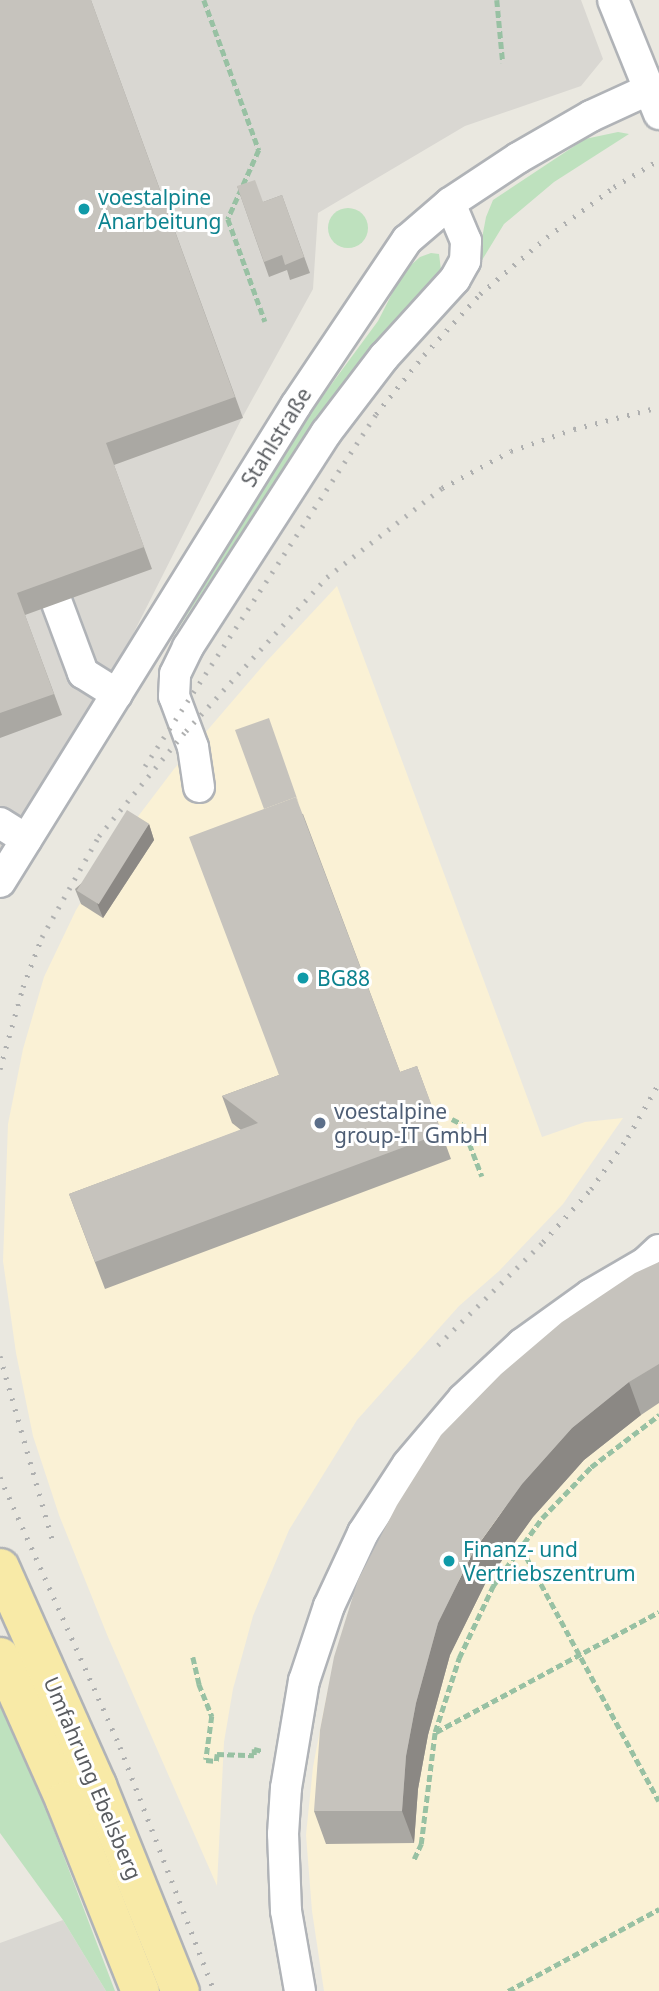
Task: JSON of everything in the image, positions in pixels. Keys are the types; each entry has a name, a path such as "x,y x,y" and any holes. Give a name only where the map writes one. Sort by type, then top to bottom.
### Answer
{"main road":[{"name":"Umfahrung Ebelsberg","path":"0,1567 77,1737 180,1991"},
{"name":"Umfahrung Ebelsberg","path":"0,1656 64,1800 140,1991"}],"street":[{"name":"Stahlstraße","path":"0,882 296,405 407,240 450,202 518,158 591,116 654,102 613,0"},
{"path":"200,787 193,747 174,696 175,674 188,647 326,433 384,357 455,279 465,261 466,241 450,202"},
{"path":"57,603 83,673 117,694"},
{"path":"0,823 26,839"},
{"path":"300,1991 286,1911 283,1834 286,1788 304,1681 329,1606 363,1534 408,1464 463,1399 522,1344 590,1295 645,1263 659,1250"}],"path":[{"path":"204,0 259,150 228,219 265,321"},
{"path":"497,0 503,64"},
{"path":"452,1119 462,1124 482,1176"},
{"path":"414,1858 421,1844 435,1732 459,1658 493,1586 542,1518 591,1467 659,1415"},
{"path":"521,1547 659,1801"},
{"path":"435,1732 659,1612"},
{"path":"193,1657 199,1684 212,1716 206,1760 216,1761 217,1754 254,1755 254,1749 262,1749 262,1762"},
{"path":"508,1991 659,1909"}],"shaded area":[{"path":"0,0 581,0 603,59 581,86 465,126 318,213 313,289 242,418 130,640 0,850"},
{"path":"337,586 542,1137 585,1122 623,1118 563,1204 499,1271 459,1306 357,1420 289,1530 253,1616 233,1689 224,1742 217,1886 108,1637 59,1515 33,1436 16,1353 3,1261 8,1124 23,1049 44,977 76,910 124,835 174,769 266,662"},
{"path":"659,1275 659,1991 324,1991 312,1911 306,1835 313,1767 327,1693 349,1619"},
{"path":"63,1920 106,1991 0,1991 0,1943"}],"green space":[{"path":"618,132 629,134 554,182 504,224 476,270 486,217 493,200 585,139"},
{"path":"348,208 356,209 362,214 367,220 367,236 362,242 356,247 348,248 340,247 334,242 329,236 328,228 329,220 334,214 340,209"},
{"path":"431,253 439,254 441,270 319,418 161,654 311,412 378,321 403,272 420,257"},
{"path":"0,1701 29,1765 115,1991 106,1991 63,1920 0,1833"}],"building":[{"name":"voestalpine Anarbeitung","path":"0,0 91,0 235,397 106,443 144,547 17,593 54,694 0,713"},
{"path":"255,180 263,202 282,195 304,257 285,265 282,255 264,262 237,186"},
{"path":"269,718 299,804 296,797 264,809 235,730"},
{"name":"BG88","path":"296,797 400,1072 417,1066 442,1133 95,1262 69,1194 258,1123 222,1096 279,1075 189,837"},
{"path":"127,810 149,824 99,904 77,891"},
{"name":"Finanz- und Vertriebszentrum","path":"659,1262 659,1364 629,1382 572,1428 522,1484 473,1552 438,1623 416,1703 406,1756 402,1811 314,1811 320,1730 334,1657 358,1580 397,1505 441,1435 501,1374 562,1322 635,1273"}],"railway":[{"path":"145,766 376,414 424,355 480,294 547,237 614,187 659,160"},
{"path":"0,1069 23,987 42,937 99,836 186,731 327,577 442,488 511,451 574,429 659,407"},
{"path":"438,1345 543,1242 591,1189 628,1137 659,1083"},
{"path":"0,1356 54,1545"},
{"path":"0,1477 120,1747 214,1991"}],"place":[{"name":"voestalpine Anarbeitung","path":"84,209"},
{"name":"BG88","path":"303,978"},
{"name":"voestalpine group-IT GmbH","path":"320,1123"},
{"name":"Finanz- und Vertriebszentrum","path":"449,1561"}]}
